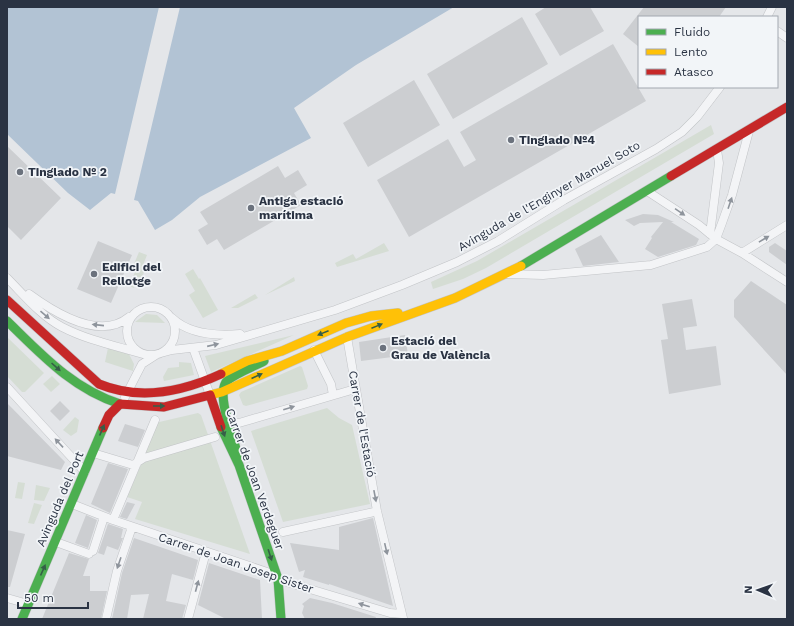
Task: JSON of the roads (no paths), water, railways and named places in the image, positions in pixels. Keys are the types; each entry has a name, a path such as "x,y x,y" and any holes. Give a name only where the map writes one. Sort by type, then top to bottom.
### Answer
{"main road":[{"path":"7,320 77,385 97,397 116,403 139,406 168,406 222,392 314,350 415,311 455,298 505,274 787,108"},
{"path":"7,300 79,367 104,386 116,403"},
{"path":"239,465 234,437 227,417 222,392 223,387 228,380 282,351 343,325 367,317 415,311"},
{"path":"104,386 127,392 160,393 183,388 206,380 247,361 282,351"},
{"name":"Carrer de Joan Verdeguer","path":"210,395 226,440 239,465 278,579 281,619"},
{"name":"Avinguda del Port","path":"22,619 56,542 109,414 116,403"}],"street":[{"path":"768,16 772,7"},
{"name":"Avinguda de l'Enginyer Manuel Soto","path":"159,354 172,350 216,345 367,299 430,274 498,242 564,200 656,149 682,132 697,117 719,88"},
{"path":"505,274 543,275 651,265 707,247 716,239 732,196 749,131"},
{"path":"710,234 719,163 717,150"},
{"path":"647,191 716,239 742,252 787,282"},
{"path":"742,252 787,225"},
{"path":"7,277 30,295 53,310 84,323 112,326 119,324 146,306 160,308 171,317 175,324 173,341 168,348 159,354 143,354 61,327 46,316 7,277"},
{"path":"133,314 128,320 127,337 130,344 143,354"},
{"name":"Avinguda de l'Enginyer Manuel Soto","path":"171,317 194,331 224,335 257,332"},
{"name":"Carrer de l'Estació","path":"347,337 376,511 402,616"},
{"path":"193,348 206,380 210,395"},
{"name":"Carrer de l'Estació","path":"314,350 331,384 333,395"},
{"name":"Avinguda del Port","path":"116,403 127,392 142,364 159,354"},
{"path":"7,387 85,472"},
{"path":"227,417 235,423 239,423 355,389"},
{"path":"113,520 155,420"},
{"path":"93,454 133,464 138,463 144,458 215,437"},
{"name":"Carrer de Joan Josep Sister","path":"72,504 132,527 267,572 278,579 402,616"},
{"path":"283,532 376,511"},
{"path":"56,542 91,552 104,517"},
{"path":"106,619 117,571 132,527"},
{"path":"188,619 206,552"},
{"path":"7,598 28,604"}],"water":[{"path":"7,7 159,7 115,194 111,193 90,210 68,193 7,134"},
{"path":"180,7 454,7 356,65 294,108 311,138 200,197 172,220 155,230 138,201 134,200"}],"place":[{"name":"Tinglado Nº4","path":"511,140"},
{"name":"Tinglado Nº 2","path":"20,172"},
{"name":"Antiga estació marítima","path":"251,208"},
{"name":"Edifici del Rellotge","path":"94,274"},
{"name":"Estació del Grau de València","path":"383,348"}]}
